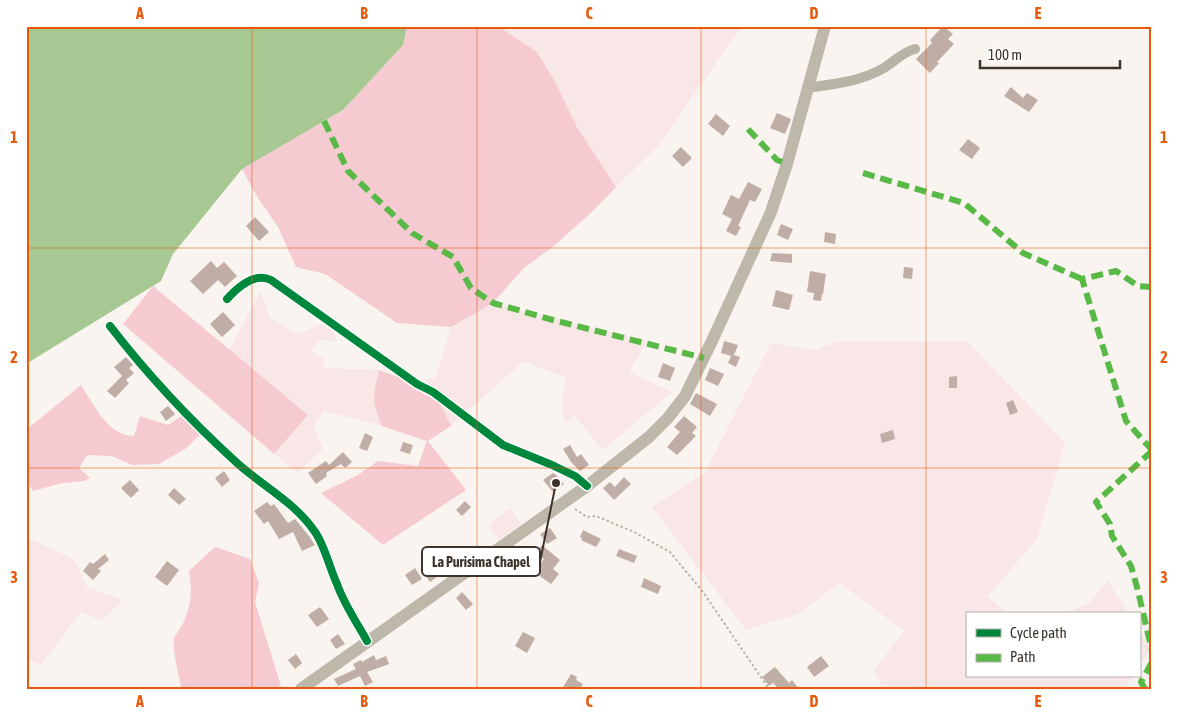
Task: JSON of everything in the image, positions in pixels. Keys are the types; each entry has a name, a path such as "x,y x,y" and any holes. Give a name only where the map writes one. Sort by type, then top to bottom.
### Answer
{"main road":[{"path":"301,689 587,486 649,437 668,418 685,396 771,212 787,164 825,26"}],"street":[{"path":"807,88 859,79 882,69 908,51 915,49"},
{"path":"227,299 237,288 250,280 265,277 271,280 417,384 433,392 503,445 575,476 587,486"},
{"path":"110,326 134,358 204,431 264,486 293,506 316,533 338,587 367,641"}],"path":[{"path":"564,502 587,517 596,516 634,532 670,552 703,592 769,689"}],"shaded area":[{"path":"26,26 407,26 403,45 343,110 242,169 173,254 161,281 26,364"},
{"path":"407,26 501,26 505,31 536,51 553,78 577,127 616,187 594,210 555,245 524,268 493,303 451,327 397,323 325,274 296,267 278,227 258,198 242,169 343,110 403,45"},
{"path":"501,26 742,26 659,145 616,187 577,127 553,78 536,51 504,31"},
{"path":"153,286 308,415 274,454 123,324"},
{"path":"260,292 270,318 298,334 321,324 333,331 337,341 320,340 311,350 325,360 322,368 379,370 417,384 436,377 451,327 493,303 647,341 629,372 672,392 603,450 575,416 564,423 562,402 566,378 524,361 451,426 427,441 372,423 324,411 314,425 323,449 297,473 274,454 308,415 229,350"},
{"path":"839,341 967,341 1065,443 1037,539 988,596 1005,612 966,612 966,678 1132,678 1125,689 883,689 874,670 904,631 840,583 798,614 746,630 652,507 705,472 771,343 815,350"},
{"path":"379,370 417,384 436,395 451,426 428,441 466,490 383,545 321,493 358,475 378,461 418,466 427,441 382,426 374,398"},
{"path":"81,385 109,425 125,435 134,436 140,416 168,425 186,413 204,431 185,449 159,464 132,465 112,456 87,455 79,468 90,478 84,481 62,483 33,491 26,481 26,430"},
{"path":"510,508 521,524 499,540 488,525"},
{"path":"26,537 74,559 87,587 123,600 102,621 81,612 41,665 26,659"},
{"path":"215,547 250,559 259,583 255,602 281,686 274,689 182,689 176,663 174,638 189,608 191,590 189,571"},
{"path":"1108,581 1128,612 1069,612 1088,604"},
{"path":"1140,632 1151,649 1140,666"}],"building":[{"path":"943,26 953,34 948,39 954,44 937,62 939,63 930,73 916,59 932,43 930,40"},
{"path":"1011,87 1023,98 1027,93 1038,100 1029,112 1004,96"},
{"path":"777,113 791,119 785,134 770,128"},
{"path":"716,114 730,126 723,136 708,124"},
{"path":"968,139 980,148 972,159 959,150"},
{"path":"681,147 692,158 683,167 672,156"},
{"path":"748,182 762,189 755,202 750,200 738,226 741,227 736,236 726,231 732,219 722,214 731,195 739,199"},
{"path":"255,217 269,232 259,241 246,226"},
{"path":"781,224 793,229 788,240 777,235"},
{"path":"825,232 836,234 835,244 824,242"},
{"path":"772,253 792,254 792,263 770,261"},
{"path":"211,261 217,268 224,262 237,276 225,287 218,280 203,294 190,281"},
{"path":"904,267 913,268 912,279 903,278"},
{"path":"810,271 826,274 821,301 813,300 814,293 807,292"},
{"path":"776,290 793,295 789,310 772,306"},
{"path":"223,312 235,325 222,337 210,324"},
{"path":"724,341 738,345 734,355 740,357 736,367 728,363 731,356 721,353"},
{"path":"126,357 133,365 129,368 134,373 126,380 129,383 115,398 107,391 122,376 114,367"},
{"path":"663,363 675,368 670,381 658,377"},
{"path":"710,368 724,374 718,386 705,380"},
{"path":"957,376 957,388 949,388 949,377"},
{"path":"696,393 717,404 710,416 690,404"},
{"path":"1013,400 1018,412 1010,415 1006,403"},
{"path":"168,406 175,414 166,421 160,412"},
{"path":"684,416 697,427 692,433 696,436 677,455 667,447 680,432 674,427"},
{"path":"893,430 895,439 882,443 880,434"},
{"path":"365,433 373,437 367,451 359,448"},
{"path":"403,442 413,445 410,454 400,451"},
{"path":"570,445 577,457 581,454 589,465 580,471 571,462 563,449"},
{"path":"343,452 352,462 345,468 341,464 326,473 327,476 316,484 308,473 326,461 329,465"},
{"path":"224,471 230,480 222,487 215,478"},
{"path":"553,473 564,484 553,492 543,480"},
{"path":"624,477 631,484 614,500 603,488 610,482 615,487"},
{"path":"130,480 139,490 131,498 121,488"},
{"path":"174,488 186,499 179,505 168,495"},
{"path":"465,501 471,507 462,516 456,510"},
{"path":"267,502 271,506 274,504 288,523 295,519 315,545 302,551 293,532 279,539 268,521 264,524 254,511"},
{"path":"550,528 557,538 547,544 540,534"},
{"path":"583,530 601,539 596,547 581,540 582,538 580,537"},
{"path":"542,545 560,560 553,569 559,574 551,584 534,572 544,559 536,552"},
{"path":"619,549 637,556 634,563 616,556"},
{"path":"459,551 467,561 462,565 459,562 430,582 423,572 447,557 449,560"},
{"path":"105,554 109,560 98,569 101,571 93,580 83,571 90,562 93,564"},
{"path":"167,561 179,570 167,586 155,577"},
{"path":"415,568 422,579 412,585 405,575"},
{"path":"644,578 661,586 658,594 641,587"},
{"path":"462,592 473,604 466,610 456,598"},
{"path":"320,607 329,619 317,627 308,615"},
{"path":"523,632 535,638 527,653 515,646"},
{"path":"338,634 345,644 336,649 330,640"},
{"path":"296,654 302,663 295,669 288,660"},
{"path":"374,655 376,660 386,656 389,664 367,672 373,682 365,686 360,676 338,686 334,679 356,669 353,664 361,660 362,662"},
{"path":"821,656 829,666 814,677 807,667"},
{"path":"775,667 789,683 792,680 799,689 779,689 773,683 769,686 762,677"},
{"path":"571,674 577,677 576,680 583,684 580,689 562,689"}],"marked path":[{"path":"324,121 348,171 412,233 453,257 471,288 493,303 704,358"},
{"path":"748,129 777,160 787,164"},
{"path":"863,173 964,203 1023,253 1082,279"},
{"path":"1152,287 1138,286 1116,271 1082,279 1126,421 1152,450"},
{"path":"1152,451 1096,502 1110,524 1112,536 1131,566 1152,651"},
{"path":"1145,689 1141,682 1152,662"}],"cycle path":[{"path":"227,299 236,290 253,279 265,278 271,280 417,384 433,392 503,445 575,476 587,486"},
{"path":"110,326 170,397 203,430 246,471 288,503 307,521 318,537 343,599 367,641"}],"place":[{"name":"La Purisima Chapel","path":"556,483"}]}
